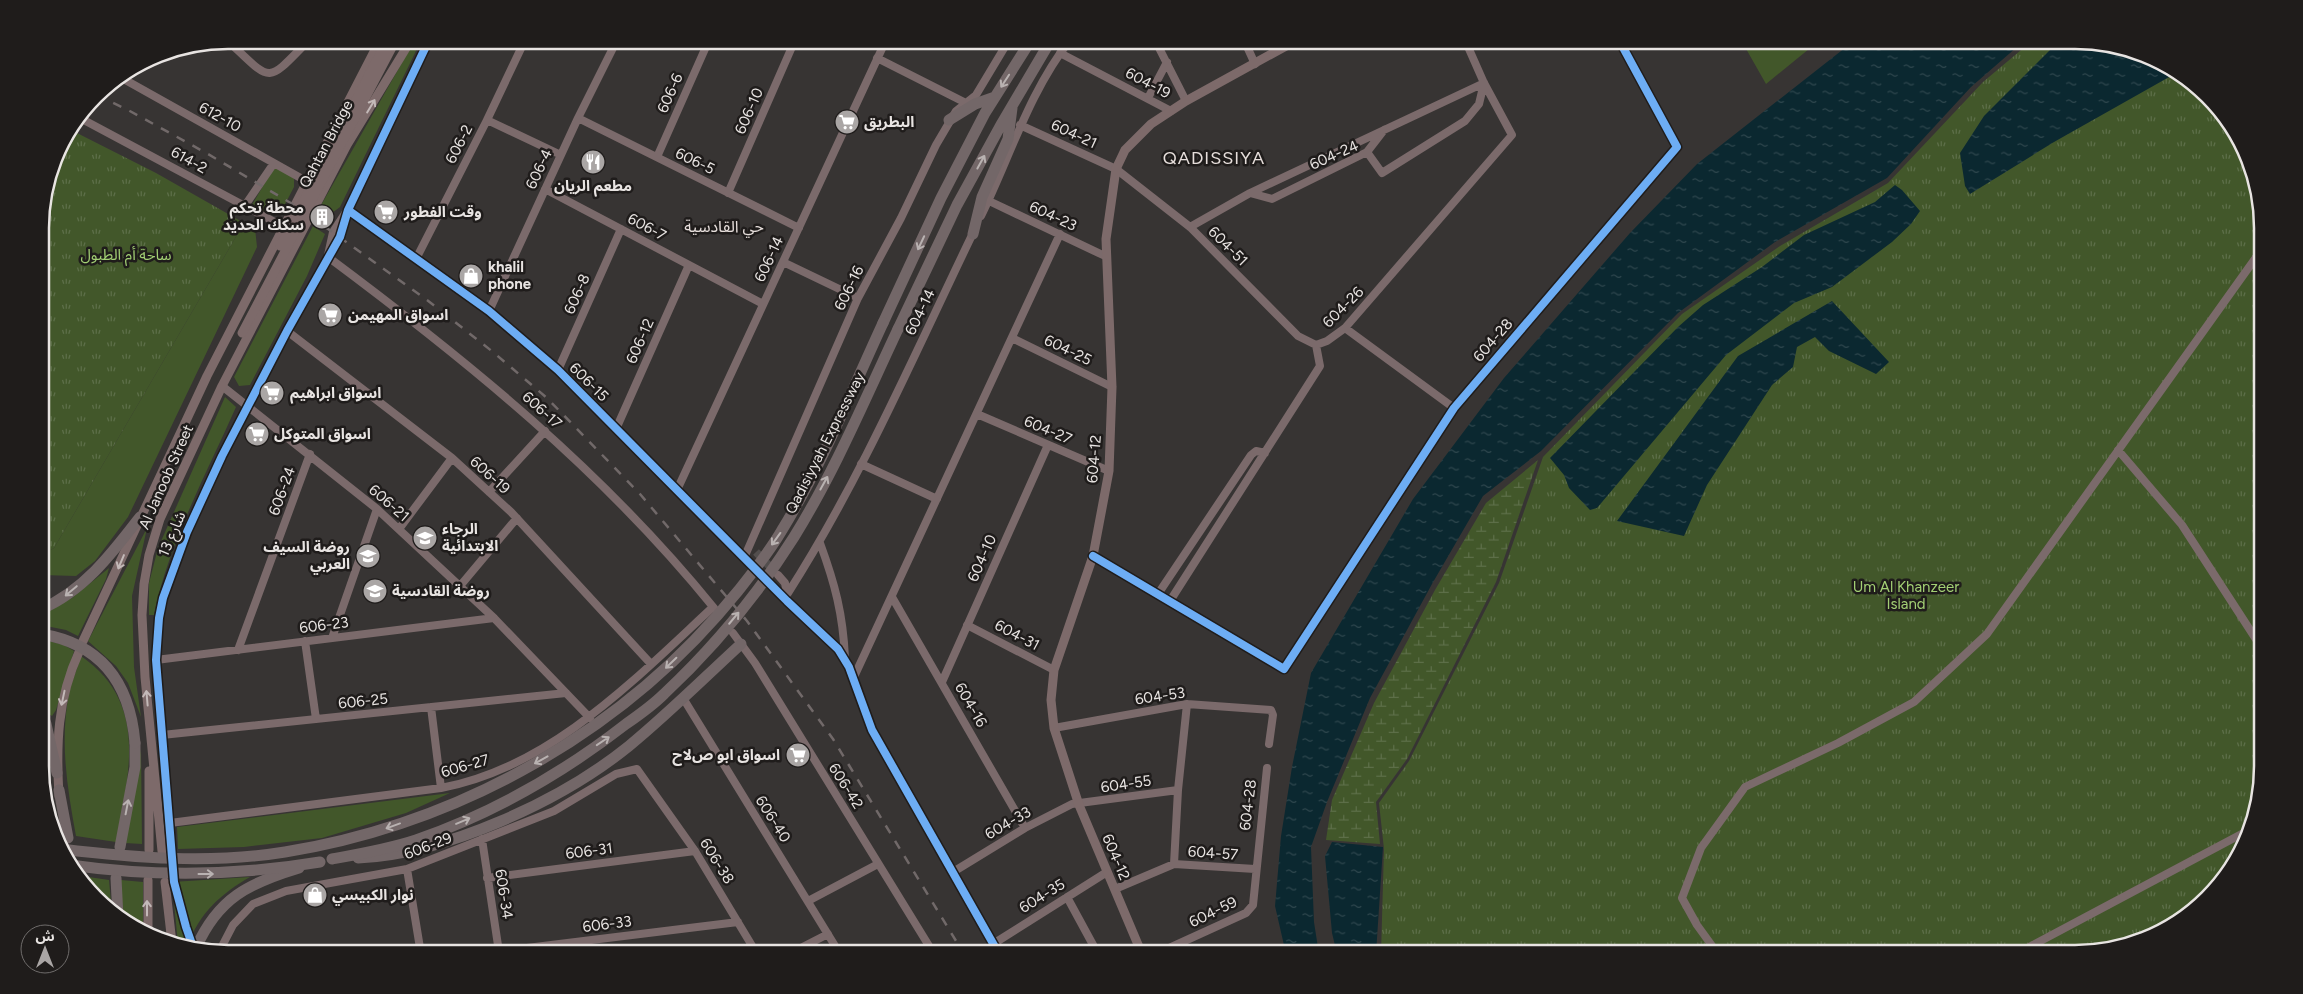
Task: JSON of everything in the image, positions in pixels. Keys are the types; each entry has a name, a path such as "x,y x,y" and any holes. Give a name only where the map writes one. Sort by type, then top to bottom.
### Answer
{"highway":[{"name":"Qadisiyyah Expressway","path":"67,845 82,852 126,857 219,858 285,852 340,841 380,830 440,809 492,786 546,758 606,718 652,682 709,626 782,531 821,456 941,198 994,97 1025,49"},
{"name":"Qadisiyyah Expressway","path":"79,866 138,874 253,872 332,860 413,841 494,808 556,772 611,736 664,695 755,594 794,537 836,462 957,205 1047,49"},
{"path":"949,120 975,104 994,97"},
{"path":"972,234 982,197 1008,139 1012,123 1012,107"},
{"path":"49,603 64,597 104,564 140,517"},
{"path":"49,636 68,641 85,649 100,662 120,686 128,702 133,720 135,768 120,847"},
{"path":"332,860 390,855 469,833 522,811 567,787 628,747 741,644"},
{"path":"49,737 57,773"},
{"path":"59,790 61,834"},
{"path":"194,942 205,926 222,907 248,888 276,875 320,862"},
{"path":"116,878 117,907"}],"main road":[{"path":"200,390 375,49"},
{"name":"Qahtan Bridge","path":"217,396 240,332 382,49"},
{"name":"Qahtan Bridge","path":"200,390 240,332 391,49"},
{"path":"217,396 348,146 406,49"},
{"name":"604-12","path":"1138,945 1078,805 1054,728 1051,687 1054,670 1093,556 1109,471 1112,387 1105,256 1116,169 1125,150 1136,138 1171,110 1281,49"},
{"name":"Al Janoob Street","path":"84,642 200,390"},
{"name":"Al Janoob Street","path":"162,851 149,721 142,615 149,555 160,519 217,396"},
{"path":"59,790 57,773 58,722 71,669 79,652"},
{"name":"Al Janoob Street","path":"149,721 149,850"},
{"path":"148,880 148,926"},
{"path":"168,883 172,936"}],"street":[{"path":"237,49 261,72 270,75 278,72 300,49"},
{"name":"شارع 13","path":"172,852 156,660 159,618 169,578 206,489 247,406 328,257 333,232 348,210 425,49"},
{"name":"606-2","path":"416,259 487,120 521,49"},
{"name":"606-4","path":"488,311 578,118 613,49"},
{"name":"606-6","path":"657,157 705,49"},
{"name":"606-10","path":"728,193 791,49"},
{"name":"606-14","path":"677,490 882,49"},
{"name":"606-16","path":"744,558 752,551 858,298 949,120 964,102 976,95 1003,49"},
{"name":"604-14","path":"787,597 820,543 861,464 989,201 1020,125 1062,49"},
{"path":"1160,49 1186,101"},
{"path":"1248,49 1255,64"},
{"name":"604-26","path":"1170,601 1320,366 1316,345 1327,341 1345,328 1512,135 1484,84 1469,49"},
{"name":"604-28","path":"1170,601 1284,669 1454,408 1678,147 1624,49"},
{"name":"604-19","path":"1060,52 1171,110"},
{"path":"878,58 964,102"},
{"path":"1148,98 1167,62"},
{"name":"612-10","path":"126,80 306,181"},
{"path":"1190,227 1250,193 1484,84"},
{"name":"604-24","path":"1250,193 1272,199 1367,152 1382,172 1464,121 1479,104 1484,84"},
{"name":"606-5","path":"578,118 799,228"},
{"name":"614-2","path":"85,120 284,227"},
{"path":"487,120 561,155"},
{"name":"604-21","path":"1020,125 1116,169"},
{"path":"1367,152 1384,129"},
{"path":"1317,161 1324,174"},
{"path":"244,207 274,163"},
{"name":"604-51","path":"1116,169 1190,227 1298,336 1316,345"},
{"name":"606-7","path":"545,189 763,304"},
{"name":"604-23","path":"989,201 1105,256"},
{"name":"606-15","path":"348,210 488,311 558,370 744,558 787,597 845,658"},
{"name":"606-8","path":"558,370 622,229"},
{"path":"853,679 1060,234"},
{"name":"606-17","path":"328,257 419,324 586,467 694,583 714,608"},
{"path":"1711,945 1697,925 1682,898 1701,848 1745,787 1838,744 1914,702 1987,634 2254,260"},
{"path":"783,262 858,298"},
{"name":"606-12","path":"616,429 690,265"},
{"path":"1345,328 1454,408"},
{"name":"606-19","path":"287,330 452,458 517,518 651,664"},
{"name":"604-25","path":"1012,338 1112,387"},
{"name":"606-21","path":"222,386 377,509 494,618 590,718"},
{"name":"604-27","path":"977,414 1109,471"},
{"path":"488,492 545,431"},
{"name":"604-10","path":"942,682 1048,446"},
{"path":"2118,450 2182,525 2254,636"},
{"path":"1158,594 1251,455 1256,451 1265,452"},
{"name":"606-24","path":"238,650 310,454"},
{"path":"399,529 452,458"},
{"path":"861,464 937,499"},
{"path":"332,638 377,509"},
{"path":"460,586 517,518"},
{"path":"820,543 835,584 844,635 845,658 872,730 993,944"},
{"path":"737,550 752,551"},
{"path":"1093,556 1170,601"},
{"path":"778,575 785,583 787,597"},
{"name":"604-16","path":"892,596 1024,828"},
{"name":"606-27","path":"170,823 441,788 484,778 518,761 590,718 714,608"},
{"name":"606-23","path":"156,660 494,618"},
{"name":"604-31","path":"967,625 1054,670"},
{"name":"606-42","path":"733,633 928,945"},
{"path":"305,641 316,719"},
{"name":"606-25","path":"162,735 566,693"},
{"name":"606-40","path":"683,698 835,945"},
{"path":"1174,864 1178,790 1187,704"},
{"name":"604-53","path":"1054,728 1187,704 1271,710 1273,715 1269,744"},
{"path":"431,707 441,788"},
{"name":"604-28","path":"1252,905 1267,768"},
{"name":"606-29","path":"223,945 233,925 253,904 286,891 407,869 554,812 616,774 637,769 650,786"},
{"name":"606-38","path":"650,786 695,851 752,945"},
{"name":"604-55","path":"1078,805 1178,790"},
{"name":"604-33","path":"953,872 1024,828 1072,804 1078,805"},
{"path":"2033,945 2242,834"},
{"name":"606-34","path":"482,840 498,945"},
{"name":"606-31","path":"488,878 695,851"},
{"path":"808,901 878,864"},
{"name":"604-57","path":"1115,889 1174,864 1255,869"},
{"path":"407,869 420,945"},
{"name":"604-35","path":"993,944 1107,872"},
{"path":"168,883 192,942"},
{"path":"1067,897 1093,945"},
{"name":"604-59","path":"1176,945 1246,914 1252,905"},
{"name":"606-33","path":"575,945 738,922"},
{"path":"807,945 828,934"}],"green space":[{"path":"411,49 417,49 340,207 332,213 320,207"},
{"path":"1746,49 1809,49 1766,84"},
{"name":"Um Al Khanzeer Island","path":"2022,49 2087,49 2133,58 2175,79 2202,101 2224,128 2245,170 2254,216 2254,778 2245,824 2224,866 2202,893 2175,915 2144,932 2098,944 1381,945 1384,849 1379,803 1409,761 1499,583 1543,457 1682,314 1780,246 1888,183 1983,82"},
{"name":"ساحة أم الطبول","path":"76,133 156,173 244,223 54,548 49,551 49,216 58,170"},
{"path":"274,167 288,173 294,179 294,187 281,212 268,213 252,205"},
{"path":"244,223 255,228 257,247 128,517 95,561 76,576 49,575 49,551 54,548"},
{"path":"313,226 325,234 307,276 250,385 239,386 234,377"},
{"path":"225,397 236,407 179,535 169,561 154,615 149,615 149,583 158,548"},
{"path":"1538,460 1496,582 1407,759 1376,802 1380,844 1326,840 1332,800 1374,703 1435,590 1486,503"},
{"path":"147,528 132,596 134,667 141,717 128,683 116,666 88,641"},
{"path":"109,568 106,579 78,636 66,630 49,627 49,610 72,598"},
{"path":"49,641 64,645 74,651 56,710 52,716 49,714"},
{"path":"81,656 103,675 117,695 125,717 129,741 129,765 116,842 76,836 67,781 65,726 70,689"},
{"path":"141,749 142,844 125,843"},
{"path":"450,793 406,813 322,838 244,847 178,849 177,827"},
{"path":"87,877 109,880 111,902"},
{"path":"250,877 230,890 212,906 198,924 190,941 177,938 172,882"},
{"path":"121,880 143,882 143,924 122,911"}],"water":[{"path":"1844,49 2015,49 1971,87 1887,178 1775,242 1678,313 1541,451 1483,496 1432,584 1370,698 1327,802 1311,847 1314,922 1318,945 1284,945 1275,906 1281,836 1292,767 1311,673 1413,499 1504,378 1630,233 1697,164"},
{"path":"2051,49 2087,49 2110,52 2144,62 2170,76 2054,142 1970,194 1965,186 1960,153 1984,116"},
{"path":"1895,185 1902,190 1920,211 1911,224 1892,242 1832,287 1794,303 1726,355 1597,508 1590,510 1569,488 1564,475 1550,458 1678,327 1703,305 1762,267 1804,235 1875,202"},
{"path":"1832,301 1889,362 1876,374 1829,351 1815,337 1797,347 1793,367 1772,385 1707,485 1684,536 1617,521 1738,356"},
{"path":"1332,842 1383,847 1377,945 1335,945 1332,933 1325,856"}],"tunnel":[{"path":"756,552 775,572"}],"railway":[{"path":"104,98 208,154 294,205"},
{"path":"310,216 427,300 493,352 547,398 640,494 747,621 833,739 959,945"}],"cycle path":[{"path":"191,941 174,882 156,660 159,618 163,598 187,532 222,456 287,331 340,237 348,210 425,49"},
{"path":"1093,556 1284,669 1454,408 1677,147 1624,49"},
{"path":"348,210 489,311 558,370 787,601 838,649 849,667 872,730 994,945"}],"place":[{"name":"البطريق","path":"847,122"},
{"name":"مطعم الريان","path":"593,162"},
{"name":"وقت الفطور","path":"386,212"},
{"name":"محطة تحكم سكك الحديد","path":"322,217"},
{"name":"khalil phone","path":"471,276"},
{"name":"اسواق المهيمن","path":"330,315"},
{"name":"اسواق ابراهيم","path":"272,393"},
{"name":"اسواق المتوكل","path":"257,434"},
{"name":"الرجاء الابتدائية","path":"425,538"},
{"name":"روضة السيف العربي","path":"368,556"},
{"name":"روضة القادسية","path":"375,591"},
{"name":"اسواق ابو صﻻح","path":"798,755"},
{"name":"نوار الكبيسي","path":"315,895"}],"district":[{"name":"QADISSIYA","path":"1214,158"},
{"name":"حي القادسية","path":"724,226"}]}
